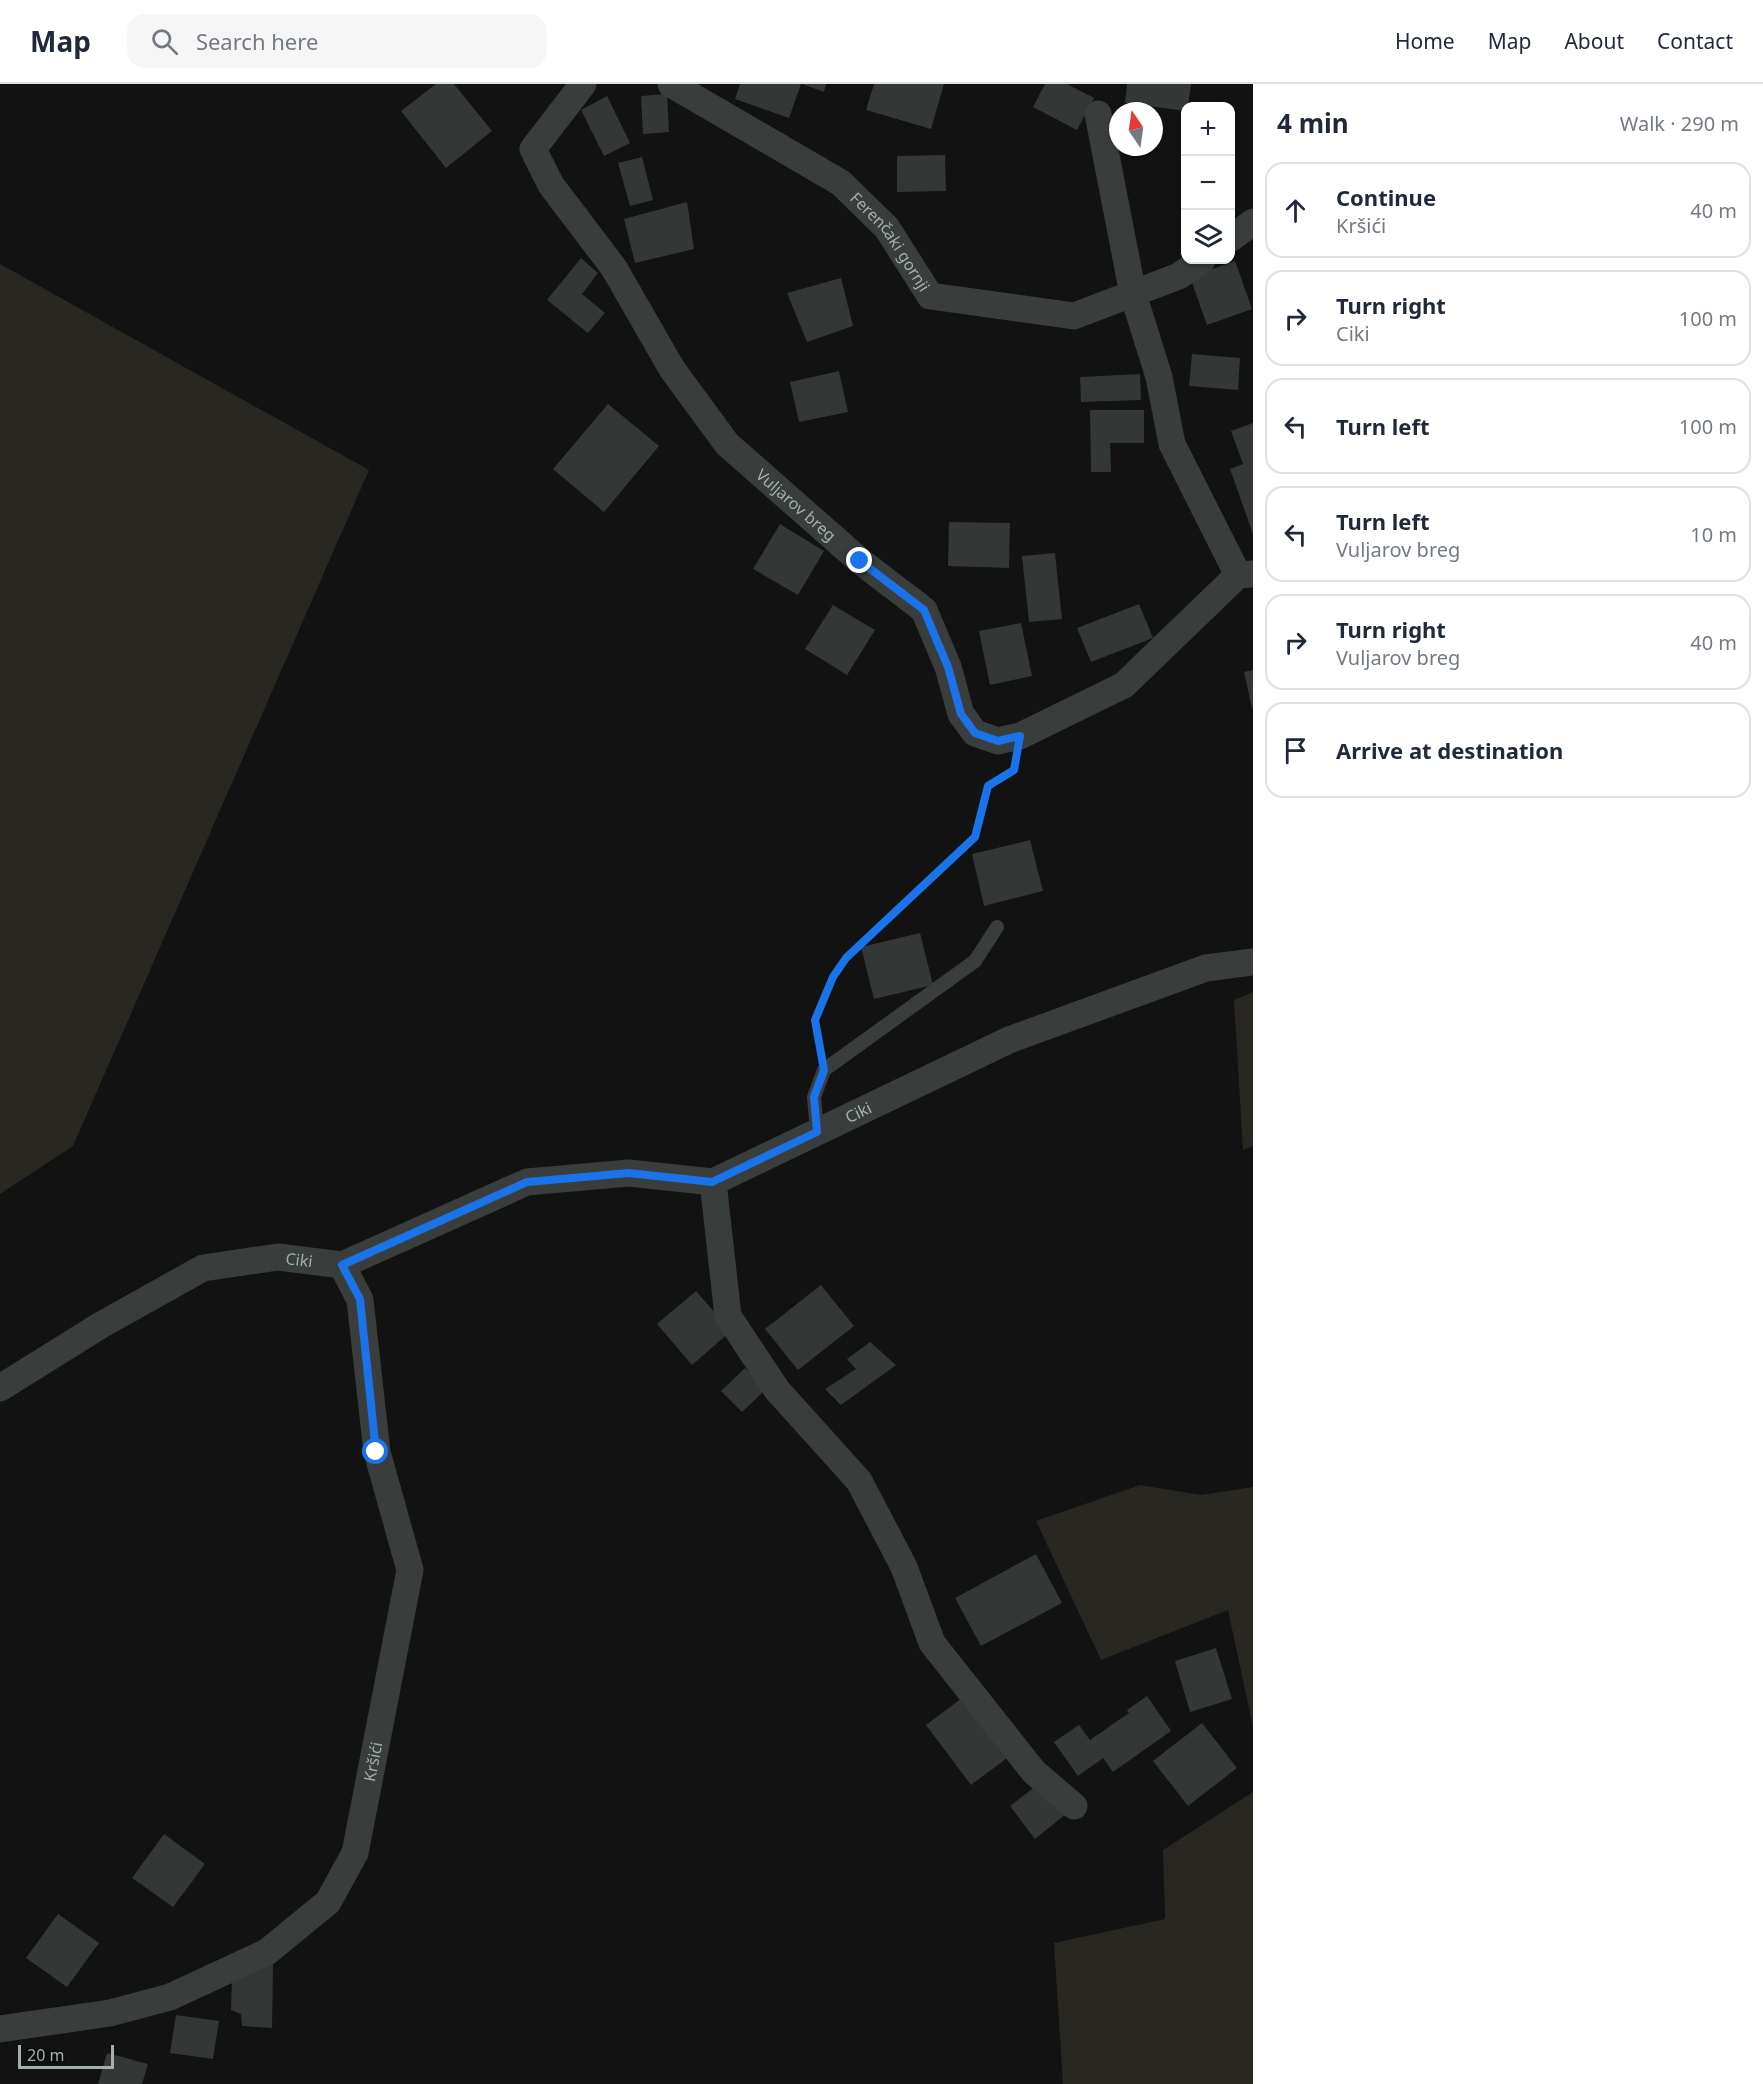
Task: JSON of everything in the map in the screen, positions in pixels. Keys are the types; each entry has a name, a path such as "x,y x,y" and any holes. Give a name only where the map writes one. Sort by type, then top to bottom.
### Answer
{"street":[{"name":"Vuljarov breg","path":"583,84 533,149 551,185 614,268 672,369 727,444 860,561 924,610 948,667 961,714 975,733 998,741 1020,736 1124,685 1245,575"},
{"name":"Ferenčaki gornji","path":"671,84 841,183 887,228 930,296 1074,316 1179,276 1196,264"},
{"path":"1098,114 1133,294 1159,377 1172,444 1245,575"},
{"path":"1235,235 1253,222"},
{"name":"Ciki","path":"712,1182 1009,1040 1206,968 1253,962"},
{"path":"342,1265 527,1182 629,1173 712,1182 728,1316 777,1390 859,1482 904,1567 932,1643 1034,1772 1074,1806"},
{"name":"Ciki","path":"0,1388 101,1325 203,1268 278,1257 342,1265"},
{"name":"Kršići","path":"0,2029 110,2013 170,1997 267,1952 328,1902 356,1853 410,1570 376,1452 360,1299 342,1265"}],"lane":[{"path":"817,1132 814,1097 824,1070 975,961 997,927"}],"path":[{"path":"824,1070 815,1020 833,977 846,958 975,837 988,786 1014,770 1020,736"}],"shaded area":[{"path":"0,264 369,470 73,1146 0,1194"},
{"path":"1253,992 1253,1146 1243,1150 1234,1000"},
{"path":"1140,1485 1201,1495 1253,1487 1253,1727 1228,1610 1101,1660 1036,1521"},
{"path":"1253,1792 1253,2084 1063,2084 1054,1943 1165,1919 1163,1850"}],"building":[{"path":"436,84 454,84 492,131 446,168 401,111"},
{"path":"740,84 801,84 789,118 735,99"},
{"path":"802,84 826,84 824,92"},
{"path":"874,84 944,84 931,129 866,110"},
{"path":"1045,84 1067,84 1094,98 1077,130 1033,107"},
{"path":"1127,84 1191,84 1189,102 1181,102 1181,110 1163,108 1163,102 1125,102"},
{"path":"667,94 669,132 643,134 641,96"},
{"path":"607,96 630,143 604,156 581,110"},
{"path":"945,155 946,191 897,192 897,156"},
{"path":"642,157 653,200 630,206 618,163"},
{"path":"687,202 694,249 635,263 624,219"},
{"path":"581,258 598,273 582,294 605,313 588,333 547,300"},
{"path":"1235,261 1252,309 1207,325 1190,277 1227,264 1235,264"},
{"path":"841,278 853,326 807,342 787,293"},
{"path":"1192,354 1240,358 1238,390 1189,386"},
{"path":"839,371 848,412 799,422 790,382"},
{"path":"1140,374 1141,400 1081,402 1080,377"},
{"path":"608,404 659,446 604,512 553,469"},
{"path":"1090,410 1144,410 1144,443 1110,443 1111,472 1091,472"},
{"path":"1253,423 1253,534 1230,469 1243,464 1231,431"},
{"path":"949,522 1010,523 1009,568 948,566"},
{"path":"780,524 824,551 798,595 753,569"},
{"path":"1055,553 1062,619 1029,622 1022,556"},
{"path":"1139,604 1153,638 1091,662 1077,628"},
{"path":"833,605 875,630 847,675 805,649"},
{"path":"1021,623 1032,676 990,685 979,631"},
{"path":"1253,670 1253,708 1252,708 1244,672"},
{"path":"1030,840 1043,891 984,906 972,854"},
{"path":"920,933 933,985 874,999 861,947"},
{"path":"821,1285 854,1326 798,1370 765,1329"},
{"path":"696,1291 731,1331 692,1365 657,1324"},
{"path":"870,1342 896,1365 841,1405 825,1389 856,1369 847,1359"},
{"path":"745,1368 766,1389 742,1412 721,1391"},
{"path":"1036,1554 1062,1603 981,1646 955,1598"},
{"path":"1216,1648 1232,1699 1190,1712 1175,1661"},
{"path":"966,1695 1011,1755 971,1785 926,1725"},
{"path":"1147,1696 1171,1731 1113,1772 1103,1758 1078,1776 1054,1742 1079,1725 1090,1740 1129,1713 1127,1710"},
{"path":"1202,1723 1237,1768 1188,1806 1153,1761"},
{"path":"1041,1782 1066,1814 1035,1839 1010,1806"},
{"path":"164,1834 205,1864 173,1907 132,1878"},
{"path":"58,1914 99,1943 67,1987 26,1958"},
{"path":"273,1963 272,2028 242,2026 241,2014 231,2010 232,1979"},
{"path":"176,2015 219,2021 213,2059 170,2053"},
{"path":"107,2053 148,2064 142,2084 98,2084"}],"route":[{"path":"376,1452 360,1299 342,1265 527,1182 629,1173 712,1182 817,1132 814,1097 824,1070 815,1020 833,977 846,958 975,837 988,786 1014,770 1020,736 998,741 975,733 961,714 948,667 924,610 860,561"}]}
